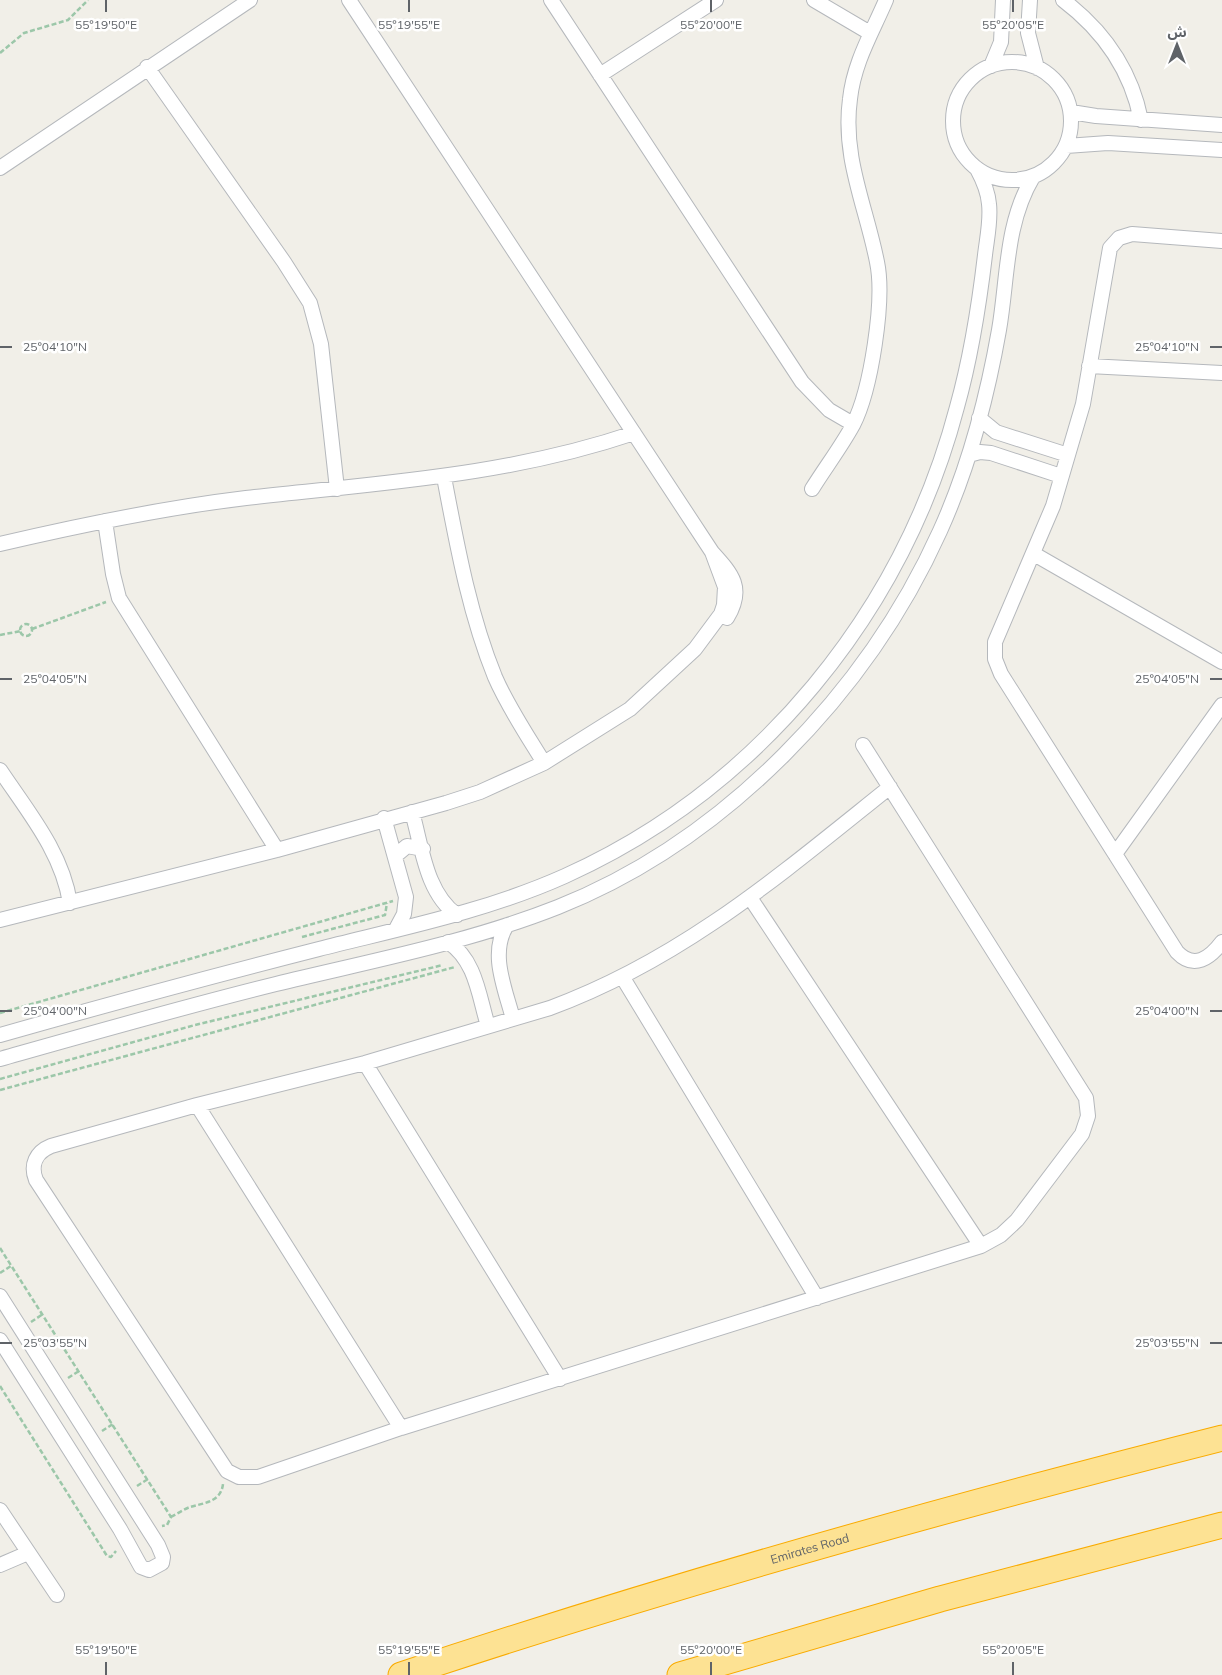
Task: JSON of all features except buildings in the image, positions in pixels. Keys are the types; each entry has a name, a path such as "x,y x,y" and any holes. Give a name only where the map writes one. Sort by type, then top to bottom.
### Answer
{"highway":[{"name":"Emirates Road","path":"400,1675 609,1608 762,1562 971,1503 1222,1438"},
{"path":"680,1675 930,1602 1222,1525"}],"street":[{"path":"0,168 250,0"},
{"path":"0,920 277,850 480,792 544,763 630,709 695,649 721,614 726,586 712,552 349,0"},
{"path":"552,0 802,382 829,410 853,424"},
{"path":"600,74 716,0"},
{"path":"814,0 870,33"},
{"path":"812,489 853,424 867,382 880,298 877,261 852,169 849,146 850,99 854,76 860,54 886,0"},
{"path":"991,66 1001,42 1003,0"},
{"path":"1030,0 1028,33 1037,68"},
{"path":"1064,0 1087,19 1111,47 1128,78 1141,120"},
{"path":"1014,62 1037,68 1056,81 1063,90 1071,112 1072,124 1066,146 1053,165 1033,177 1010,181 987,175 977,169 961,152 956,142 953,125 954,108 958,97 971,78 991,66 1014,62"},
{"path":"148,67 284,262 310,303 321,344 338,489"},
{"path":"1071,112 1141,120 1222,125"},
{"path":"1066,146 1108,143 1222,150"},
{"path":"0,1035 187,983 457,915 530,891 580,869 628,844 690,804 742,761 812,688 854,633 889,576 920,515 944,452 956,411 977,317 990,213 987,190 977,169"},
{"path":"0,1059 189,1006 448,942 507,925 592,892 649,862 728,805 791,746 838,694 881,636 903,602 940,531 969,455 979,418 1001,318 1013,224 1019,204 1033,177"},
{"path":"1222,241 1132,234 1114,242 1107,254 1083,404 1062,476 1034,554 997,632 995,659 1001,674 1182,956 1194,961 1206,959 1222,942"},
{"path":"1089,366 1222,373"},
{"path":"979,418 996,432 1068,455"},
{"path":"0,544 106,521 235,500 444,477 552,457 596,446 634,433"},
{"path":"969,455 991,452 1062,476"},
{"path":"444,477 461,564 487,655 505,698 544,763"},
{"path":"106,521 113,574 119,598 277,850"},
{"path":"1034,554 1222,662"},
{"path":"1115,854 1222,705"},
{"path":"863,745 1086,1098 1088,1116 1082,1134 1017,1220 1001,1235 981,1246 401,1428 258,1478 239,1478 227,1472 36,1180 34,1162 45,1148 197,1105 365,1063 580,998 623,978 683,944 751,899 890,788"},
{"path":"0,770 54,851 64,876 70,903"},
{"path":"412,812 434,890 443,904 457,915"},
{"path":"384,818 406,897 404,914 396,929"},
{"path":"395,856 407,846 422,849"},
{"path":"751,899 981,1246"},
{"path":"507,925 499,940 498,957 513,1018"},
{"path":"448,942 461,952 469,964 488,1026"},
{"path":"623,978 817,1298"},
{"path":"365,1063 560,1379"},
{"path":"197,1105 401,1428"},
{"path":"0,1296 158,1545 162,1562 149,1570 141,1567 120,1529 0,1340"},
{"path":"0,1510 57,1595"},
{"path":"0,1565 28,1554"}],"path":[{"path":"0,53 24,33 68,20 88,0"},
{"path":"0,635 21,631 28,636 32,629 119,598"},
{"path":"21,631 25,624 32,629"},
{"path":"0,1014 406,897"},
{"path":"0,1079 195,1025 443,964"},
{"path":"0,1090 469,964"},
{"path":"0,1248 171,1517"},
{"path":"0,1273 11,1266"},
{"path":"27,1324 43,1314"},
{"path":"64,1381 79,1371"},
{"path":"0,1386 107,1556 111,1557 116,1551"},
{"path":"98,1433 113,1424"},
{"path":"160,1526 167,1524 171,1517 190,1507 208,1503 218,1497 224,1485 219,1477"},
{"path":"134,1488 148,1479"}]}
